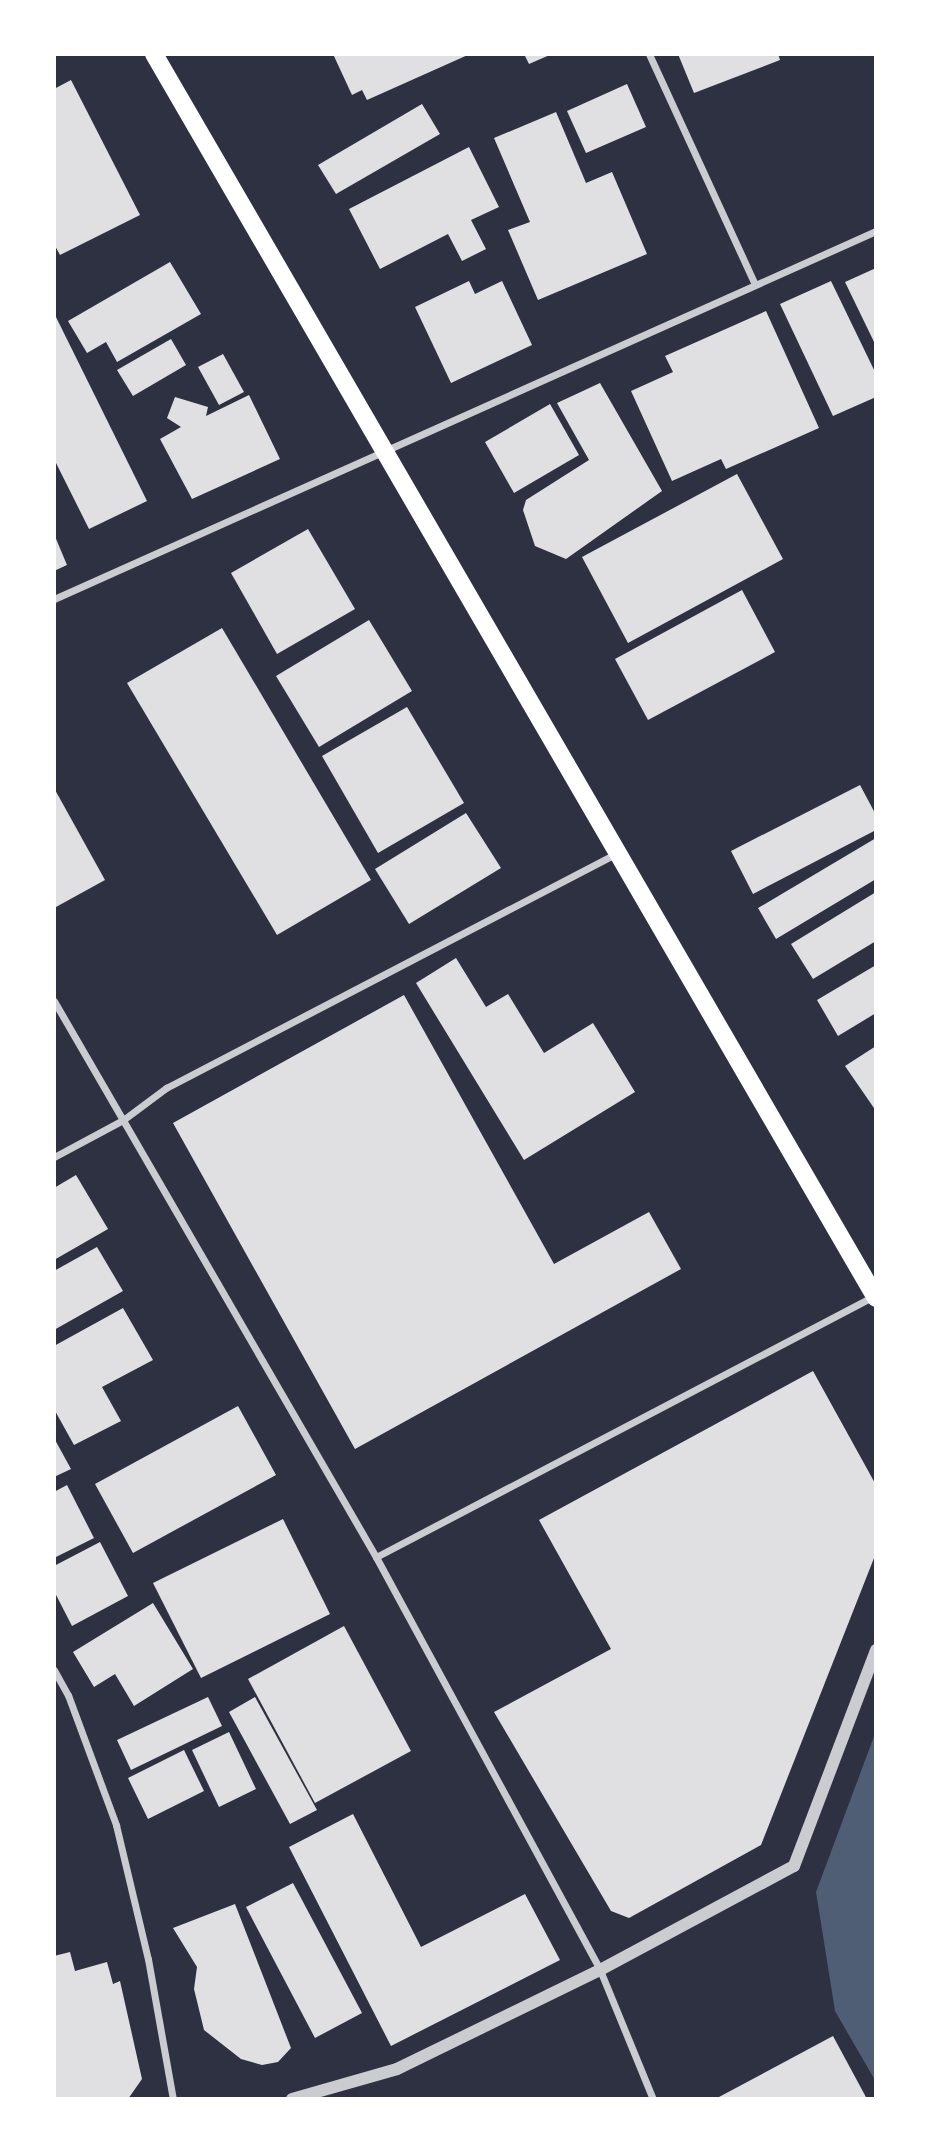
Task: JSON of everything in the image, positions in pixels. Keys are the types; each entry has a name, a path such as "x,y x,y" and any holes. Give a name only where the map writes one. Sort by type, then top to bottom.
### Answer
{"main road":[{"path":"154,54 382,453 875,1296"}],"street":[{"path":"649,54 755,284"},
{"path":"54,599 876,231"},
{"path":"54,1157 122,1120 166,1088 617,853"},
{"path":"54,1001 376,1557 600,1970 653,2099"},
{"path":"376,1557 875,1296"},
{"path":"292,2099 397,2069 600,1970 794,1866 876,1650"},
{"path":"54,1670 68,1695 116,1825 148,1959 173,2099"}],"water":[{"path":"876,1731 876,2082 835,2011 816,1892"}],"building":[{"path":"333,54 470,54 367,100 362,90 352,95"},
{"path":"524,54 552,54 529,64"},
{"path":"678,54 778,54 780,60 694,93"},
{"path":"71,80 140,215 60,255 54,244 54,89"},
{"path":"627,84 646,127 586,153 567,111"},
{"path":"422,104 440,134 336,194 318,165"},
{"path":"556,112 586,183 612,172 647,254 538,300 508,230 530,222 494,138"},
{"path":"469,147 499,207 471,220 486,249 462,261 448,234 380,269 349,209"},
{"path":"170,262 201,314 117,362 106,342 87,353 68,321"},
{"path":"876,268 876,346 845,282"},
{"path":"469,281 475,294 502,281 532,345 451,383 415,307"},
{"path":"831,281 876,374 876,397 833,416 780,304"},
{"path":"766,311 819,428 726,469 721,459 672,481 631,391 673,372 665,356"},
{"path":"54,313 147,501 89,529 54,459"},
{"path":"171,339 186,365 133,396 117,370"},
{"path":"223,354 244,392 219,405 198,367"},
{"path":"600,383 662,491 566,559 535,546 523,510 526,500 589,460 557,403"},
{"path":"249,395 280,459 192,499 160,439 181,427 167,418 175,397 208,407 206,416"},
{"path":"550,404 579,455 514,493 485,442"},
{"path":"737,474 783,559 628,643 582,557"},
{"path":"308,529 355,609 277,654 231,573"},
{"path":"54,534 67,565 54,571"},
{"path":"742,590 775,652 648,720 615,659"},
{"path":"369,620 412,691 319,747 276,676"},
{"path":"222,628 371,880 277,935 127,683"},
{"path":"407,707 464,803 378,853 322,756"},
{"path":"860,785 876,815 876,830 753,894 731,851"},
{"path":"54,788 105,880 56,907 54,904"},
{"path":"466,813 501,868 409,924 375,869"},
{"path":"876,838 876,879 776,939 758,908"},
{"path":"876,892 876,941 813,979 791,944"},
{"path":"456,958 486,1007 508,994 544,1053 593,1023 635,1092 524,1160 416,983"},
{"path":"876,965 876,1013 838,1036 817,1000"},
{"path":"404,995 554,1264 649,1212 681,1269 355,1449 173,1123"},
{"path":"876,1046 876,1111 845,1066"},
{"path":"76,1175 108,1229 54,1260 54,1188"},
{"path":"97,1247 123,1291 54,1330 54,1271"},
{"path":"123,1308 153,1360 102,1387 121,1421 74,1445 54,1409 54,1346"},
{"path":"813,1371 876,1485 876,1553 761,1845 629,1918 611,1911 494,1712 611,1649 539,1520"},
{"path":"238,1406 276,1475 133,1553 95,1484"},
{"path":"54,1438 71,1469 54,1477"},
{"path":"67,1485 94,1538 54,1558 54,1492"},
{"path":"283,1519 330,1614 201,1678 153,1583"},
{"path":"100,1542 128,1596 72,1626 54,1591 54,1566"},
{"path":"153,1603 193,1669 134,1706 115,1674 94,1687 73,1652"},
{"path":"344,1626 411,1751 315,1803 248,1679"},
{"path":"208,1697 222,1726 131,1770 117,1740"},
{"path":"255,1697 317,1810 290,1824 229,1712"},
{"path":"229,1732 256,1789 219,1807 192,1750"},
{"path":"184,1750 204,1791 148,1819 128,1778"},
{"path":"353,1814 421,1947 525,1894 560,1960 391,2046 289,1847"},
{"path":"293,1883 362,2013 315,2038 246,1907"},
{"path":"235,1904 291,2048 278,2062 262,2065 241,2059 204,2030 194,1989 197,1967 173,1928"},
{"path":"70,1952 75,1971 107,1962 113,1984 120,1981 142,2079 128,2099 54,2099 54,1956"},
{"path":"833,2036 867,2099 720,2099 719,2097"}]}
